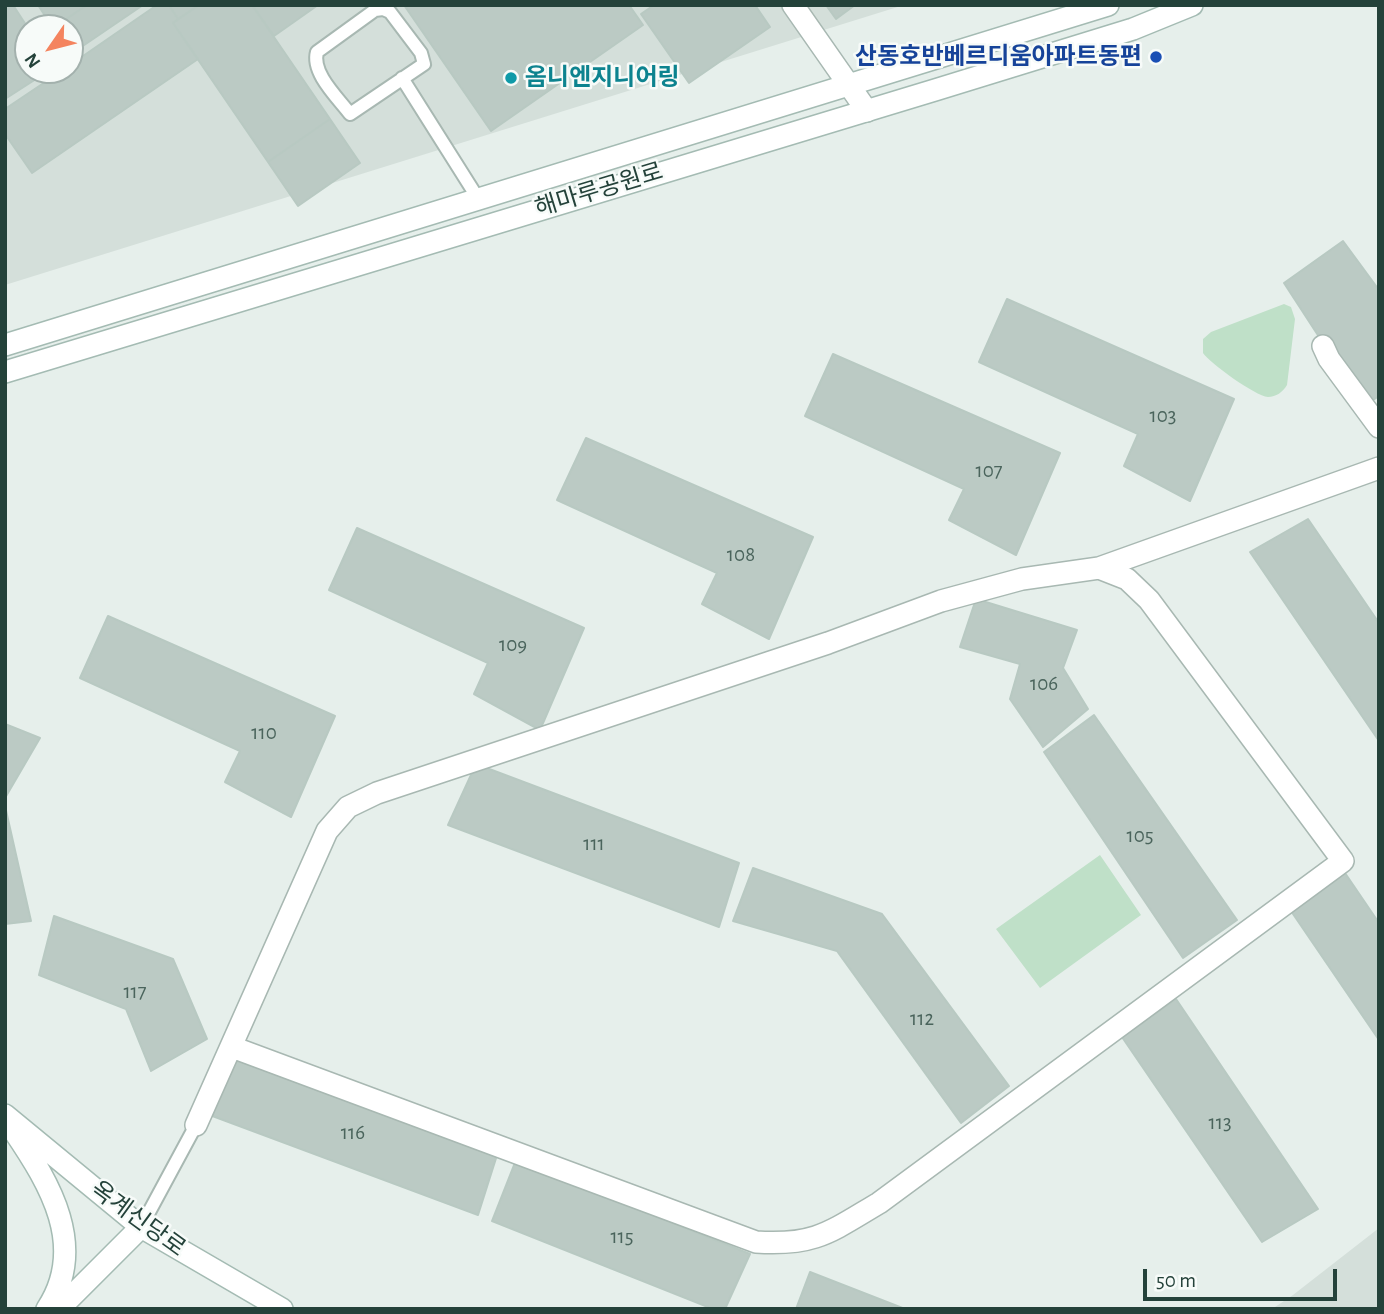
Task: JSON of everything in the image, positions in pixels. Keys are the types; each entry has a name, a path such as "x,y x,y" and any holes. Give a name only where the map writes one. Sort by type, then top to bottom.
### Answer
{"street":[{"path":"793,5 867,111"},
{"name":"해마루공원로","path":"5,345 1108,5"},
{"name":"해마루공원로","path":"5,372 1133,29 1192,5"},
{"path":"1323,346 1329,359 1379,427"},
{"path":"196,1125 327,831 348,807 377,793 828,643 941,601 1022,579 1099,568 1379,468"},
{"path":"232,1048 756,1242 789,1244 831,1231 879,1203 1342,860 1149,600 1127,579 1099,568"},
{"path":"5,1116 44,1175 60,1213 66,1242 63,1274 47,1309"},
{"name":"옥계신당로","path":"5,1116 141,1227 282,1309"},
{"path":"59,1309 141,1227"}],"lane":[{"path":"383,9 390,12 421,53 424,64 402,78 351,114 317,69 315,59 317,52 375,10 383,9"},
{"path":"402,78 479,200"},
{"path":"141,1227 196,1125"}],"shaded area":[{"path":"5,5 904,5 5,285"},
{"path":"1379,1228 1379,1309 1272,1309 1293,1295"}],"green space":[{"path":"1284,304 1291,307 1295,319 1287,385 1279,394 1268,397 1253,391 1223,371 1203,353 1203,339 1211,332"},
{"path":"1100,855 1141,915 1040,988 996,929"}],"building":[{"path":"5,5 13,5 19,14 14,14 14,84 28,84 5,99"},
{"path":"38,5 87,5 74,14 44,14"},
{"path":"87,5 143,5 84,45 84,14 74,14"},
{"path":"157,5 169,5 178,19 173,23 198,59 32,173 5,134 5,109 42,84 84,84 84,55"},
{"path":"169,5 199,5 178,19"},
{"path":"199,5 252,5 330,119 268,162 173,23"},
{"path":"252,5 318,5 274,36"},
{"name":"옴니엔지니어링","path":"404,5 629,5 643,25 491,131"},
{"path":"654,5 755,5 770,27 689,83 641,14"},
{"path":"826,5 855,5 836,19"},
{"path":"330,119 360,163 298,206 268,162"},
{"path":"1343,241 1379,290 1379,396 1364,406 1284,283"},
{"path":"1007,299 1234,399 1190,501 1124,466 1138,434 979,362"},
{"path":"833,354 1060,453 1016,555 949,520 964,489 805,416"},
{"path":"586,438 813,537 769,639 702,604 717,573 557,500"},
{"path":"1308,519 1379,623 1379,741 1250,552"},
{"path":"357,528 584,628 540,730 474,694 488,663 329,590"},
{"path":"976,599 1077,630 1063,668 1088,709 1043,747 1010,699 1020,664 960,647"},
{"path":"108,616 335,716 291,817 225,782 240,751 80,678"},
{"path":"1094,715 1237,920 1183,958 1044,752"},
{"path":"5,724 40,738 5,798"},
{"path":"476,764 739,863 719,927 448,825"},
{"path":"5,806 31,921 5,924"},
{"path":"753,868 882,914 1009,1086 961,1123 837,951 733,921"},
{"path":"1345,873 1379,923 1379,1040 1291,911"},
{"path":"54,916 173,959 207,1039 151,1071 126,1009 39,975"},
{"path":"1176,999 1318,1209 1262,1242 1122,1037"},
{"path":"235,1052 498,1152 478,1215 207,1114"},
{"path":"516,1160 750,1254 725,1309 713,1309 492,1221"},
{"path":"810,1272 905,1309 796,1309"}],"place":[{"name":"산동호반베르디움아파트동편","path":"1156,57"},
{"name":"옴니엔지니어링","path":"511,78"}]}
